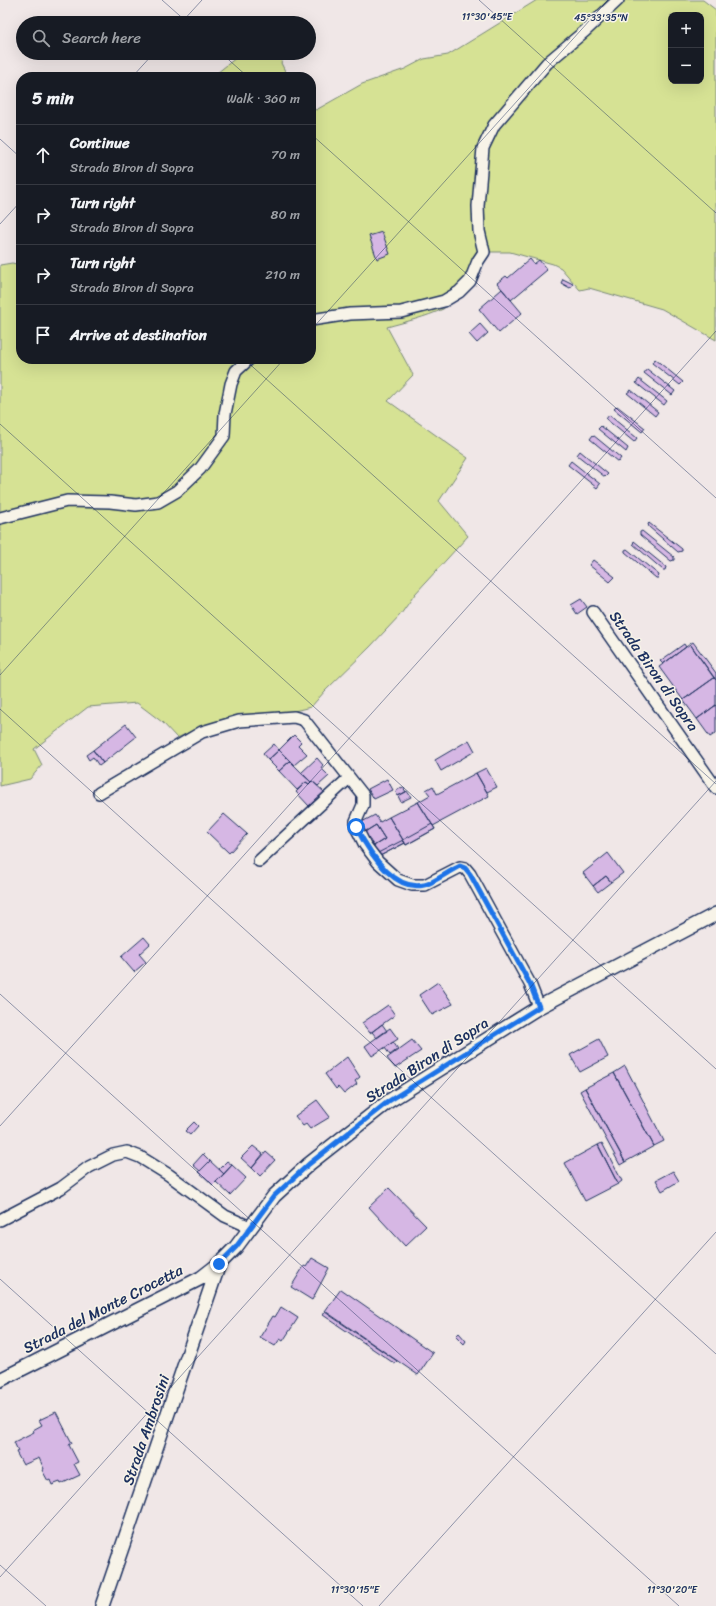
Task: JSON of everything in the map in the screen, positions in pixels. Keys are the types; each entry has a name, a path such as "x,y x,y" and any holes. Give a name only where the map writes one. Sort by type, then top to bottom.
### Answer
{"street":[{"path":"316,319 350,314 401,312 444,301 458,292 470,281 478,261 484,252 479,231 478,206 482,155 483,148 494,125 547,63 585,31 618,0"},
{"path":"0,518 67,500 136,505 158,502 177,491 200,469 224,436 225,414 231,384 236,371 244,364"},
{"name":"Strada Biron di Sopra","path":"593,612 716,788"},
{"path":"99,793 202,732 239,721 294,717 304,720 363,795 363,805 356,821 356,827 365,845 378,862 398,880 412,885 425,886 460,866 465,868 470,874 530,984 539,1007"},
{"path":"259,861 349,778"},
{"name":"Strada Biron di Sopra","path":"219,1264 236,1247 274,1196 309,1164 389,1101 539,1007 716,914"},
{"path":"0,1220 61,1188 89,1167 114,1155 127,1152 140,1157 169,1175 225,1216 250,1227"},
{"name":"Strada del Monte Crocetta","path":"0,1380 201,1278 219,1264"},
{"name":"Strada Ambrosini","path":"102,1606 219,1264"}],"green space":[{"path":"537,0 703,0 716,10 716,340 662,309 589,288 580,290 561,268 553,264 510,252 484,252 454,299 443,309 423,317 387,327 413,375 388,401 468,458 439,501 468,536 415,594 401,614 311,707 294,711 236,716 205,725 177,738 162,722 137,703 88,707 34,749 42,765 30,779 0,786 0,265 16,264 16,364 316,364 316,110 362,84 405,69 424,59 448,55"},
{"path":"233,60 282,60 281,63 286,72 218,72"}],"building":[{"path":"382,232 390,254 377,259 369,236"},
{"path":"530,259 534,264 539,260 547,270 511,300 497,283 506,276 508,278"},
{"path":"563,279 573,284 570,288 561,283"},
{"path":"502,289 522,313 499,333 479,309"},
{"path":"480,324 488,333 477,343 469,334"},
{"path":"655,359 683,382 680,385 652,363"},
{"path":"647,369 675,391 672,395 644,373"},
{"path":"639,379 667,401 664,405 636,383"},
{"path":"631,390 658,412 655,416 627,393"},
{"path":"617,406 645,428 642,432 614,409"},
{"path":"609,415 637,438 634,442 606,419"},
{"path":"601,426 628,448 626,452 598,429"},
{"path":"593,435 621,458 618,462 590,439"},
{"path":"580,451 608,474 605,477 577,455"},
{"path":"571,461 600,484 597,488 568,465"},
{"path":"649,523 682,549 682,551 678,552 649,527"},
{"path":"642,531 674,557 674,560 671,561 640,535 640,532"},
{"path":"634,541 666,567 665,570 663,570 633,544"},
{"path":"627,549 659,575 658,578 656,578 625,552"},
{"path":"593,560 615,577 610,582 589,565"},
{"path":"581,599 587,607 577,614 571,605"},
{"path":"693,642 716,673 716,680 690,644"},
{"path":"684,644 686,647 663,664 660,661"},
{"path":"690,644 714,678 683,700 659,667"},
{"path":"714,678 716,680 716,705 697,719 683,700"},
{"path":"716,705 716,733 710,737 697,719"},
{"path":"126,724 136,737 103,763 93,750"},
{"path":"294,735 301,742 298,745 307,754 294,765 279,750"},
{"path":"469,740 475,751 441,771 435,760"},
{"path":"274,744 279,750 268,760 263,754"},
{"path":"93,750 103,763 99,766 93,757 89,760 86,755"},
{"path":"279,750 290,761 279,771 268,760"},
{"path":"317,758 323,765 321,768 329,776 318,786 301,773"},
{"path":"290,761 311,782 309,784 306,782 297,790 279,771"},
{"path":"486,768 497,787 487,792 476,773"},
{"path":"476,773 489,796 433,826 418,802 430,795 426,790 433,786 437,794"},
{"path":"387,779 393,790 374,799 368,789"},
{"path":"312,781 324,792 309,806 296,792 306,782 309,784"},
{"path":"403,787 406,792 398,796 395,791"},
{"path":"407,791 411,797 401,802 398,796"},
{"path":"418,802 435,829 406,845 389,817"},
{"path":"224,814 247,834 229,853 207,832"},
{"path":"375,815 380,822 389,817 405,843 378,857 372,847 385,839 376,825 363,833 358,824"},
{"path":"432,824 435,829 406,845 403,840"},
{"path":"376,825 385,839 372,847 363,833"},
{"path":"403,840 405,843 378,857 376,854"},
{"path":"608,853 623,873 611,882 606,876 593,886 583,873"},
{"path":"606,876 611,882 598,892 593,886"},
{"path":"144,937 150,944 139,954 146,962 134,972 121,957"},
{"path":"438,982 453,1004 432,1015 419,995"},
{"path":"388,1005 395,1015 370,1033 362,1023"},
{"path":"382,1024 387,1031 377,1038 372,1032"},
{"path":"390,1028 398,1039 372,1056 365,1046"},
{"path":"599,1039 608,1057 580,1072 570,1055"},
{"path":"412,1040 421,1051 395,1068 387,1058"},
{"path":"393,1042 398,1049 390,1055 385,1048"},
{"path":"347,1057 360,1077 355,1081 357,1084 344,1094 338,1087 336,1089 325,1074"},
{"path":"625,1066 664,1141 654,1146 614,1073"},
{"path":"614,1073 654,1146 625,1162 585,1088"},
{"path":"585,1088 625,1162 620,1165 580,1091"},
{"path":"317,1100 330,1117 310,1129 306,1124 303,1126 295,1116"},
{"path":"194,1122 198,1126 190,1135 185,1131"},
{"path":"602,1143 622,1181 618,1184 598,1145"},
{"path":"598,1145 618,1184 585,1201 565,1163"},
{"path":"253,1146 263,1154 252,1168 241,1158"},
{"path":"266,1152 275,1160 260,1176 252,1168"},
{"path":"203,1154 210,1161 200,1171 193,1165"},
{"path":"210,1161 224,1174 213,1185 199,1172"},
{"path":"227,1161 232,1165 224,1174 219,1169"},
{"path":"232,1165 246,1178 230,1195 216,1182"},
{"path":"673,1171 679,1181 662,1191 656,1180"},
{"path":"389,1188 426,1226 405,1246 369,1207"},
{"path":"312,1258 329,1268 312,1300 291,1287 304,1266 306,1267"},
{"path":"341,1289 433,1353 418,1375 325,1311"},
{"path":"281,1307 298,1318 283,1341 280,1339 275,1346 260,1337 273,1316 275,1317"},
{"path":"325,1312 397,1361 395,1364 323,1315"},
{"path":"459,1333 466,1341 464,1344 456,1336"},
{"path":"56,1412 72,1443 69,1445 78,1462 74,1464 80,1475 61,1484 60,1482 52,1485 42,1470 44,1469 39,1458 23,1465 16,1452 18,1451 14,1442 34,1432 33,1430 42,1425 39,1420"}],"route":[{"path":"219,1264 236,1247 274,1196 309,1164 389,1101 539,1007 530,984 470,874 465,868 460,866 425,886 412,885 398,880 378,862 365,845 356,827"}]}
